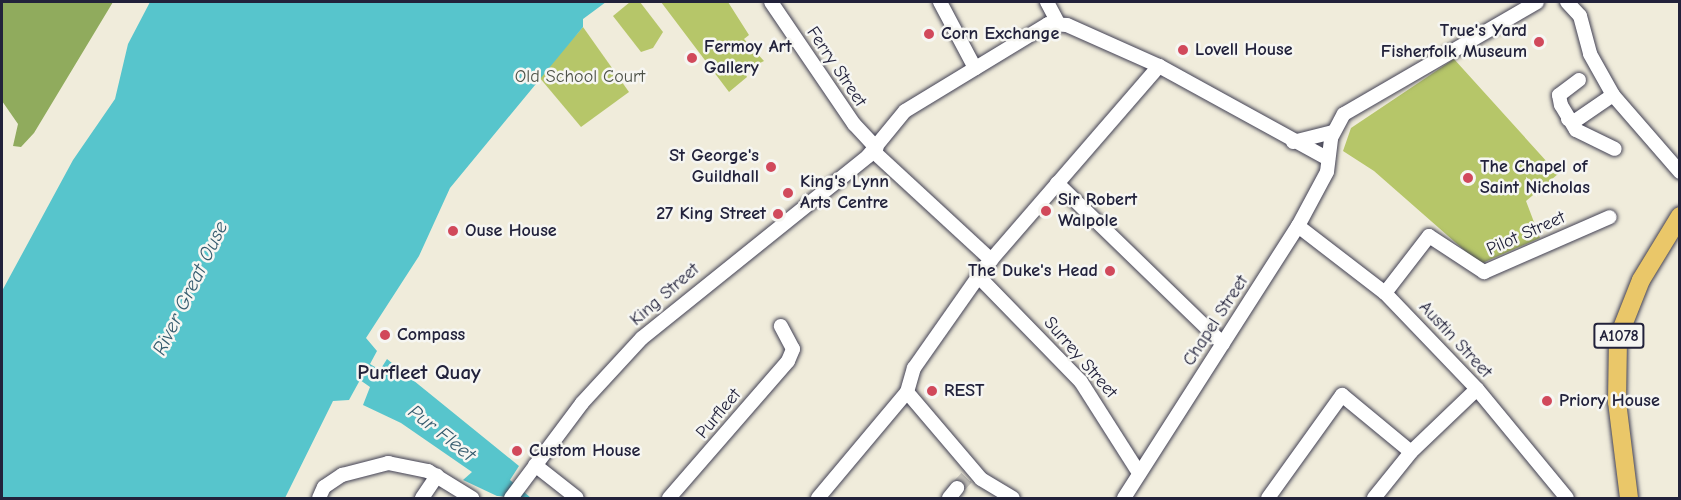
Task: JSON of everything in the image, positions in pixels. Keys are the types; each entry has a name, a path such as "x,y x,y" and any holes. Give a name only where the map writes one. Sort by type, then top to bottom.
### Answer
{"main road":[{"name":"A1078","path":"1629,498 1617,402 1618,338 1636,289 1680,216"}],"street":[{"name":"Ferry Street","path":"771,2 854,124 875,150 991,260"},
{"path":"940,2 975,68"},
{"path":"1047,2 1058,23 1159,66 1293,142 1328,159"},
{"path":"1293,142 1333,132 1355,107 1537,2"},
{"path":"1567,2 1580,16 1590,54 1613,95 1680,172"},
{"name":"King Street","path":"511,498 642,338 875,150 905,111 975,68 1058,23"},
{"path":"818,498 907,392 914,368 991,260 1159,66"},
{"path":"1579,80 1559,95 1576,130 1587,139 1615,149"},
{"path":"1571,120 1613,95"},
{"name":"Chapel Street","path":"1126,495 1298,226 1328,159 1333,132"},
{"path":"1650,137 1680,157"},
{"path":"1057,183 1223,344"},
{"name":"Pilot Street","path":"1385,293 1429,236 1484,272 1610,217"},
{"name":"Austin Street","path":"1298,226 1385,293 1477,389 1567,498"},
{"name":"Surrey Street","path":"978,278 1082,382 1139,473"},
{"name":"Purfleet","path":"669,498 799,351 781,326"},
{"path":"1374,498 1411,452 1477,389"},
{"path":"907,392 971,473 1012,498"},
{"path":"1268,498 1342,395 1411,452"},
{"path":"318,498 331,481 379,464 405,464 437,476 472,498"},
{"path":"532,470 577,498"},
{"path":"422,498 437,476"}],"green space":[{"path":"2,2 113,2 34,133 21,147 13,146 18,124 2,101"},
{"path":"630,2 640,2 663,32 653,48 641,52 613,16"},
{"path":"661,2 728,2 749,35 744,39 764,61 744,71 747,77 729,92"},
{"name":"Old School Court","path":"583,27 629,92 581,127 539,77"},
{"path":"1454,59 1558,174 1526,201 1540,238 1480,264 1374,171 1343,151 1351,128"}],"water":[{"path":"150,2 606,2 583,19 583,27 450,188 419,256 366,338 377,351 370,364 380,370 387,359 519,466 510,480 531,498 497,496 463,480 472,472 401,423 363,405 370,387 360,380 349,400 333,401 285,498 2,498 2,291 73,160 115,99 128,44"}],"tunnel":[{"path":"957,488 969,475"}],"place":[{"name":"Corn Exchange","path":"929,34"},
{"name":"True's Yard Fisherfolk Museum","path":"1539,42"},
{"name":"Lovell House","path":"1183,50"},
{"name":"Fermoy Art Gallery","path":"692,58"},
{"name":"St George's Guildhall","path":"771,167"},
{"name":"The Chapel of Saint Nicholas","path":"1468,178"},
{"name":"King's Lynn Arts Centre","path":"788,193"},
{"name":"Sir Robert Walpole","path":"1046,211"},
{"name":"27 King Street","path":"778,214"},
{"name":"Ouse House","path":"453,231"},
{"name":"The Duke's Head","path":"1110,271"},
{"name":"Compass","path":"385,335"},
{"name":"REST","path":"932,391"},
{"name":"Priory House","path":"1547,401"},
{"name":"Custom House","path":"517,451"}],"district":[{"name":"Purfleet Quay","path":"419,372"}],"water label":[{"name":"River Great Ouse","path":"190,288"},
{"name":"Pur Fleet","path":"442,433"}]}
